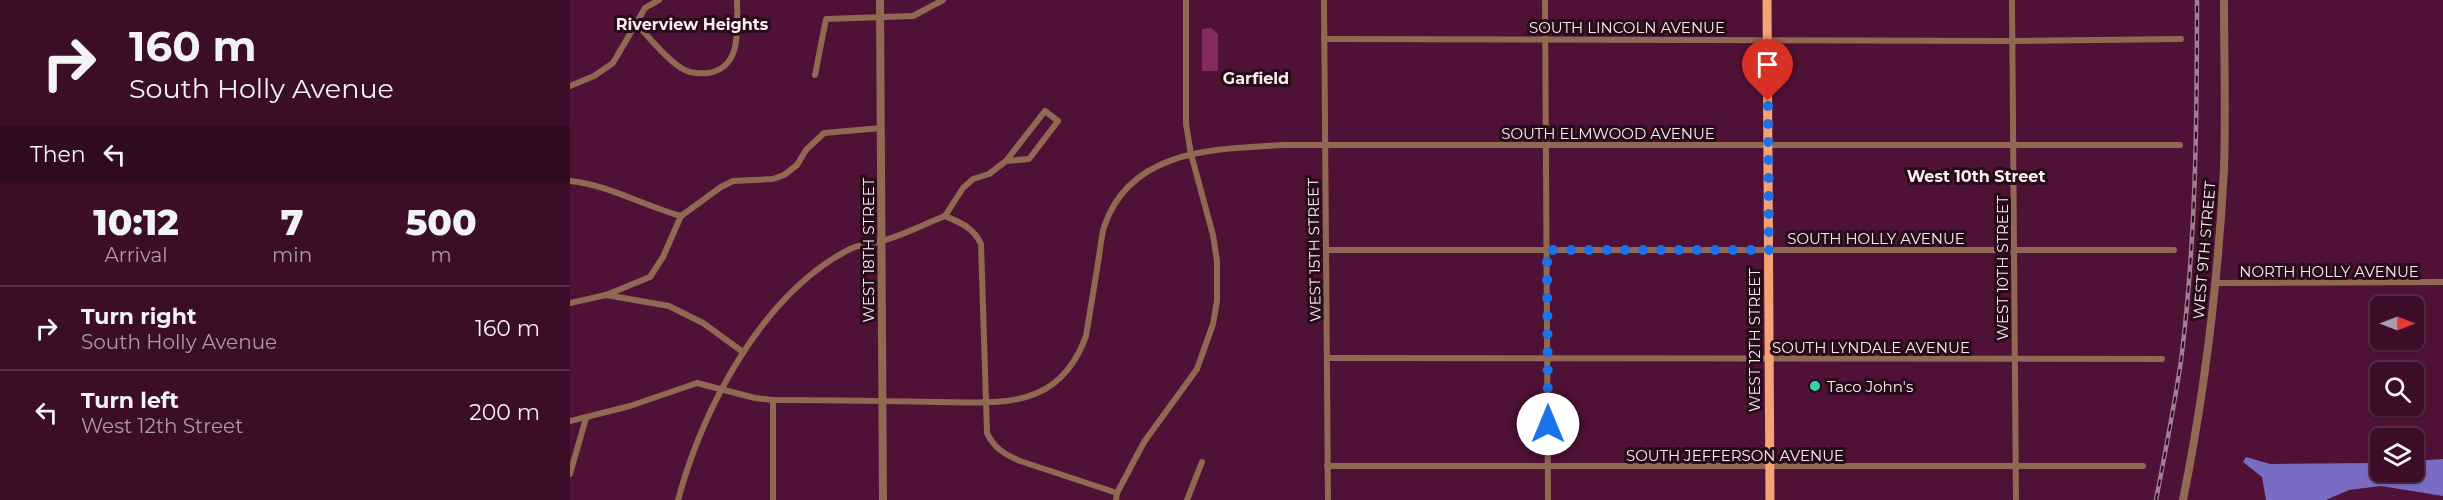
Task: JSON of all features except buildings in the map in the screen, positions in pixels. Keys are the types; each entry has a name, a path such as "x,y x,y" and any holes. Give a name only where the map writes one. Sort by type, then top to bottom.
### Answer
{"main road":[{"name":"WEST 12TH STREET","path":"1767,0 1770,500"}],"street":[{"path":"570,86 613,63 645,8 659,0"},
{"path":"635,22 680,67 698,73 711,72 722,67 735,51 738,0"},
{"name":"WEST 18TH STREET","path":"880,0 883,500"},
{"path":"815,75 826,19 913,16 943,0"},
{"path":"945,216 966,225 981,244 985,402 987,432 993,446 1006,456 1116,497 1144,442 1197,369 1214,324 1217,301 1217,261 1213,235 1191,154 1186,124 1186,0"},
{"name":"WEST 15TH STREET","path":"1324,0 1328,500"},
{"path":"1545,0 1548,500"},
{"name":"WEST 10TH STREET","path":"2012,0 2016,500"},
{"name":"WEST 9TH STREET","path":"2183,500 2204,389 2215,283 2224,167 2224,0"},
{"name":"SOUTH LINCOLN AVENUE","path":"1324,39 2012,41 2181,39"},
{"path":"678,500 702,432 743,352 786,298 815,272 851,248 881,241 945,216 963,188 973,179 989,174 1006,161 1045,111 1058,121 1029,159 1006,161"},
{"path":"570,303 606,295 650,277 663,256 681,216 705,197 733,181 773,179 784,175 798,165 806,150 824,133 881,129"},
{"name":"SOUTH ELMWOOD AVENUE","path":"882,401 985,402 1028,397 1040,392 1071,366 1082,349 1104,229 1124,189 1150,168 1191,154 1238,147 1325,145 2180,145"},
{"path":"570,181 605,189 681,216"},
{"name":"SOUTH HOLLY AVENUE","path":"1326,250 2174,250"},
{"name":"NORTH HOLLY AVENUE","path":"2215,283 2443,282"},
{"path":"606,295 655,302 686,313 718,332 743,352"},
{"name":"SOUTH LYNDALE AVENUE","path":"1327,358 2162,359"},
{"path":"570,421 697,383 754,398 773,400 882,401"},
{"path":"773,400 773,500"},
{"path":"570,474 586,418"},
{"path":"1187,500 1202,462"},
{"name":"SOUTH JEFFERSON AVENUE","path":"1327,466 1770,468 2144,466"}],"shaded area":[{"path":"1211,28 1218,34 1218,71 1202,71 1202,29"},
{"path":"2246,457 2270,464 2370,463 2370,482 2424,482 2424,460 2443,459 2443,496 2381,486 2349,490 2326,500 2266,500 2262,477 2243,462"}],"railway":[{"path":"2156,500 2181,361 2190,271 2196,135 2197,0"}],"place":[{"name":"Taco John's","path":"1815,386"}],"district":[{"name":"Riverview Heights","path":"692,24"},
{"name":"Garfield","path":"1256,78"},
{"name":"West 10th Street","path":"1976,176"}],"route":[{"path":"1548,424 1547,250 1769,250 1768,101"}]}
